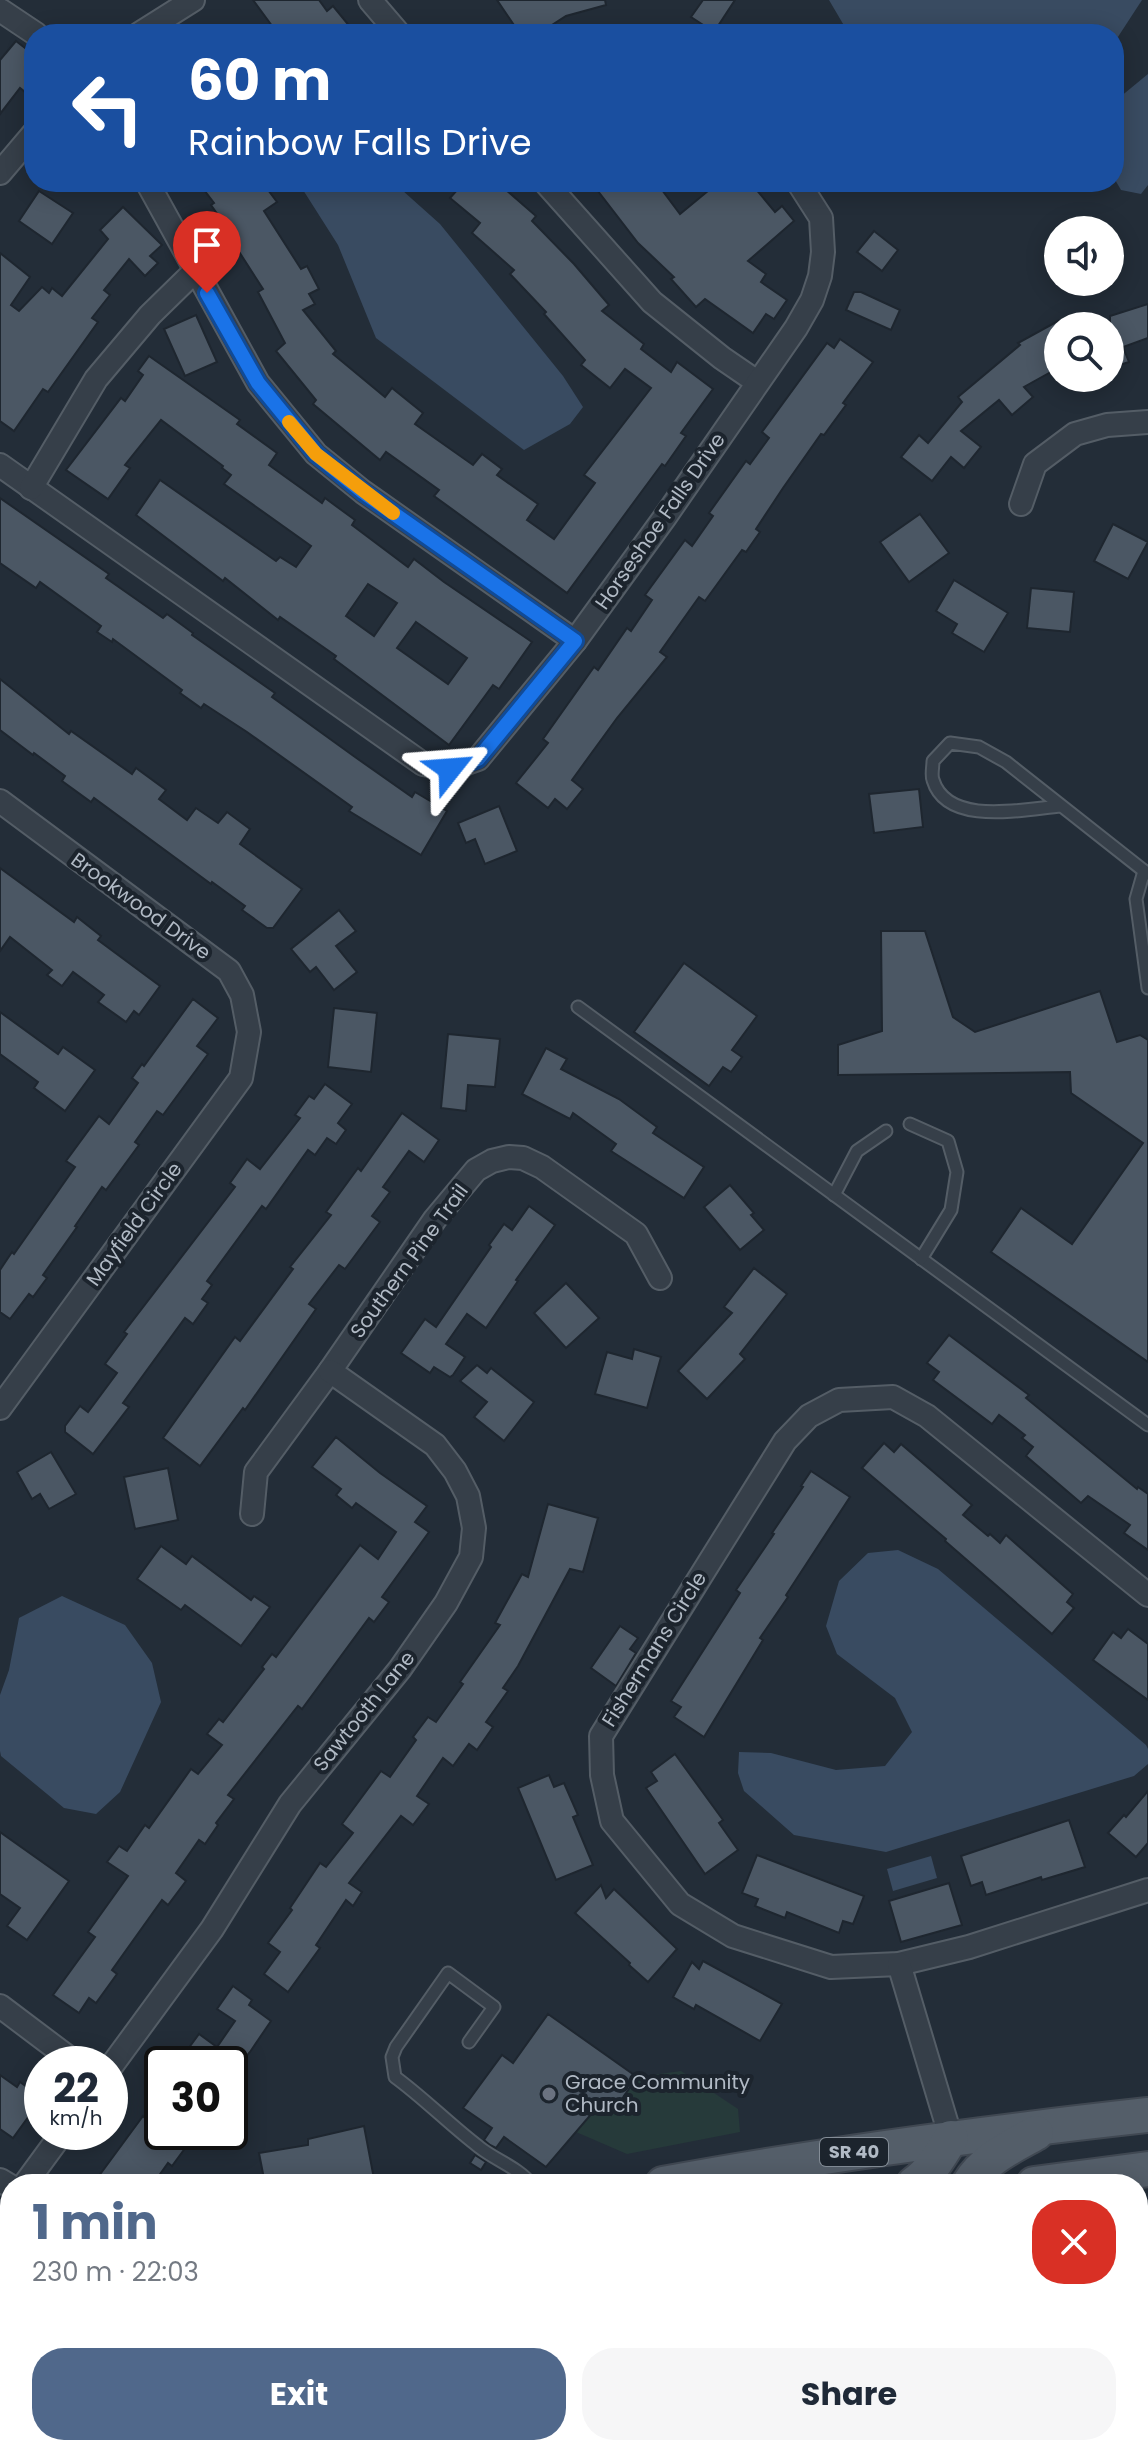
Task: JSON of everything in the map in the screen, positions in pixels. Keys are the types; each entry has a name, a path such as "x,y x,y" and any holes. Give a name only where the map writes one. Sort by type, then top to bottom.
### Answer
{"main road":[{"name":"SR 40","path":"716,2174 951,2138 1148,2115"},
{"path":"975,2174 992,2159 1046,2126"},
{"path":"927,2174 951,2138"},
{"path":"1110,2174 1148,2169"}],"street":[{"path":"155,24 193,0"},
{"path":"370,0 390,24"},
{"path":"0,10 24,26"},
{"path":"0,173 24,144"},
{"path":"152,192 258,383 316,454 363,492 575,641"},
{"path":"554,192 652,302 757,382"},
{"name":"Horseshoe Falls Drive","path":"0,465 423,764 450,769 478,759 575,641 796,328 812,300 820,276 823,252 821,218 804,192"},
{"path":"31,488 96,379 150,315 195,271"},
{"path":"1021,504 1035,464 1075,434 1107,425 1148,422"},
{"name":"Brookwood Drive","path":"0,801 229,971 242,995 249,1032"},
{"name":"Mayfield Circle","path":"0,1408 241,1078 249,1032"},
{"name":"Southern Pine Trail","path":"252,1514 256,1472 435,1219 476,1170 492,1161 509,1157 523,1158 542,1167 636,1234 660,1278"},
{"name":"Sawtooth Lane","path":"126,2046 212,1929 290,1804 408,1658 446,1603 471,1557 474,1528 468,1496 455,1471 435,1445 330,1371"},
{"name":"Fishermans Circle","path":"1148,1595 927,1416 893,1397 839,1400 809,1416 785,1441 601,1736 602,1775 612,1821 680,1904 733,1936 831,1967 899,1964 969,1947 1148,1890"},
{"path":"899,1964 951,2138"},
{"path":"0,2006 53,2046"},
{"path":"32,2174 50,2150"}],"lane":[{"path":"1061,806 978,813 947,802 933,780 933,761 950,743 979,747 1006,762 1146,872 1136,899 1148,988"},
{"path":"578,1007 1148,1425"},
{"path":"910,1124 948,1141 957,1172 951,1210 921,1259"},
{"path":"834,1195 857,1151 886,1131"},
{"path":"469,2042 494,2007 448,1973 396,2047 392,2057 395,2077 477,2146 520,2174"}],"green space":[{"path":"681,2071 738,2109 740,2132 627,2154 576,2132 562,2122 578,2101 594,2113 600,2107 611,2114 637,2077"}],"water":[{"path":"829,0 1142,0 1124,28 1124,24 843,24"},
{"path":"1148,74 1148,185 1141,194 1124,191 1124,94"},
{"path":"304,192 404,192 440,224 563,376 583,407 570,424 524,450 376,338 338,245"},
{"path":"898,1550 938,1569 1146,1745 1148,1764 1134,1776 886,1852 794,1835 744,1791 738,1773 739,1752 771,1753 836,1770 885,1766 912,1732 895,1698 837,1654 826,1626 839,1581 868,1553"},
{"path":"62,1596 125,1625 152,1663 161,1702 120,1792 96,1814 64,1808 1,1756 0,1751 0,1695 9,1670 19,1618"},
{"path":"931,1856 937,1878 893,1891 887,1869"}],"building":[{"path":"253,0 319,0 327,11 333,6 348,24 271,24"},
{"path":"497,0 605,0 606,5 566,16 554,24 513,24"},
{"path":"703,0 735,0 719,24 702,24 691,17"},
{"path":"16,41 24,47 24,91 20,88 0,114 0,60"},
{"path":"38,192 73,213 52,244 19,221"},
{"path":"206,192 270,192 277,202 264,211 301,269 307,266 319,289 309,294 315,304 303,310 336,351 333,354 385,397 392,388 423,413 415,424 473,465 482,454 502,469 497,475 538,504 527,520 554,539 595,483 584,475 651,388 625,369 610,388 581,365 585,360 510,274 514,270 472,233 480,223 450,198 455,192 508,192 536,216 532,221 609,305 602,311 644,344 641,349 671,372 677,362 713,389 681,433 686,436 665,466 662,464 567,593 434,496 439,490 386,452 380,460 313,404 316,400 276,351 285,343 258,292 263,289 236,247 239,245 211,205 214,203"},
{"path":"599,192 664,192 680,214 707,192 758,192 775,212 782,206 794,221 748,261 766,274 761,282 787,300 774,319 766,314 753,333 705,299 696,307 671,279 674,277 638,243"},
{"path":"123,207 162,245 150,256 158,263 145,276 129,259 104,290 110,295 92,318 98,322 48,392 43,389 14,431 0,421 0,253 30,277 11,305 19,311 42,287 49,293 52,288 62,296 108,239 100,230"},
{"path":"874,231 898,250 882,271 857,252"},
{"path":"854,292 861,292 900,310 891,330 846,310"},
{"path":"1148,304 1148,338 1124,347 1123,312"},
{"path":"196,315 217,362 185,376 164,329"},
{"path":"1044,329 1044,376 1024,387 1033,397 1012,415 999,400 961,431 981,447 964,468 951,457 932,481 901,457 919,435 928,443 962,402 958,397 1020,345 1018,343"},
{"path":"840,339 873,362 843,403 846,405 783,488 756,529 760,532 746,552 742,550 705,601 699,597 660,652 667,657 572,780 583,789 567,809 555,799 548,808 516,783 548,743 543,739 594,667 598,670 627,628 631,631 652,600 645,595 685,540 692,546 713,516 709,513 746,461 750,464 769,438 762,432 827,343 834,348"},
{"path":"149,356 240,420 237,424 277,453 269,465 322,503 325,498 355,520 352,525 408,567 414,559 532,642 499,689 493,685 449,745 334,659 336,656 280,617 278,620 136,515 160,480 276,561 280,557 296,567 311,546 224,484 231,475 223,466 161,420 125,465 130,468 108,499 66,470 121,398 125,401 143,375 138,371","holes":["368,584 397,603 374,636 346,616","416,622 467,658 448,684 397,648"]},
{"path":"0,498 109,574 106,578 163,618 167,614 275,693 272,697 412,797 415,792 447,811 421,855 349,811 352,807 247,732 204,704 201,708 180,693 182,690 113,639 112,642 97,632 101,626 40,582 36,588 0,563"},
{"path":"920,514 949,553 909,582 880,542"},
{"path":"1113,524 1148,542 1128,579 1094,561"},
{"path":"954,580 1008,613 984,652 952,633 957,624 936,611"},
{"path":"1031,588 1074,592 1070,632 1027,628"},
{"path":"0,679 69,734 71,731 132,774 136,768 166,790 159,799 187,820 196,808 218,823 227,812 250,829 240,844 302,889 273,928 267,928 242,910 245,906 94,798 91,802 62,781 65,776 0,730"},
{"path":"919,789 923,827 874,833 869,794"},
{"path":"499,806 517,851 485,864 475,839 466,843 458,823"},
{"path":"0,868 74,922 77,917 101,936 98,940 160,986 139,1015 134,1011 126,1022 98,1002 104,995 73,972 62,986 47,975 52,970 10,937 0,951"},
{"path":"339,910 356,931 336,946 357,972 334,990 316,967 310,972 291,949"},
{"path":"881,931 925,931 953,1017 975,1032 1100,991 1117,1042 1140,1035 1148,1040 1148,1362 991,1252 1021,1208 1072,1244 1143,1143 1071,1093 1070,1072 838,1075 838,1045 882,1031"},
{"path":"684,963 757,1016 732,1050 742,1057 731,1072 723,1067 709,1086 634,1032"},
{"path":"193,999 218,1018 197,1046 208,1054 163,1115 157,1111 135,1142 139,1145 106,1190 102,1187 75,1226 43,1275 47,1278 33,1297 29,1294 10,1319 0,1312 0,1270 75,1167 66,1161 99,1116 109,1124 138,1083 132,1078"},
{"path":"334,1008 377,1013 371,1072 328,1067"},
{"path":"0,1012 58,1054 63,1047 95,1070 65,1111 34,1088 38,1082 0,1054"},
{"path":"448,1034 500,1039 495,1087 468,1085 466,1111 441,1108"},
{"path":"546,1048 567,1059 561,1069 619,1099 657,1127 653,1133 704,1167 684,1198 611,1151 616,1144 573,1113 570,1119 522,1094"},
{"path":"325,1084 352,1104 338,1123 346,1130 336,1144 327,1138 315,1155 308,1150 266,1209 262,1206 207,1281 212,1285 202,1299 208,1303 193,1324 185,1318 123,1403 129,1407 93,1454 65,1432 65,1426 80,1406 88,1412 117,1373 105,1364 127,1334 124,1332 235,1187 230,1183 247,1159 260,1169 300,1118 295,1115 309,1096 314,1099"},
{"path":"402,1113 439,1140 424,1162 409,1151 383,1187 390,1192 372,1216 380,1222 345,1269 339,1265 309,1304 316,1309 245,1410 243,1408 200,1466 163,1438 235,1337 240,1341 293,1269 290,1267 331,1215 326,1212 358,1168 361,1171"},
{"path":"730,1185 764,1230 740,1250 704,1207"},
{"path":"529,1206 555,1225 486,1328 467,1314 446,1344 465,1357 453,1375 450,1377 434,1367 430,1373 401,1353 425,1319 436,1327 504,1224 512,1230"},
{"path":"754,1268 787,1294 740,1354 745,1359 707,1399 678,1371 732,1313 724,1307"},
{"path":"566,1283 599,1318 566,1348 534,1313"},
{"path":"949,1335 1029,1395 1026,1398 1137,1489 1148,1494 1148,1550 1124,1533 1130,1525 1088,1496 1081,1503 1026,1456 1033,1447 1022,1438 1025,1435 999,1415 992,1424 933,1380 939,1372 927,1363"},
{"path":"634,1349 661,1357 647,1408 595,1394 607,1352 632,1359"},
{"path":"477,1365 487,1373 491,1368 534,1402 504,1441 474,1417 487,1402 460,1381"},
{"path":"336,1437 427,1506 415,1522 429,1532 382,1597 389,1602 374,1622 369,1618 302,1709 298,1706 228,1795 234,1799 216,1823 218,1825 205,1844 199,1840 176,1873 186,1881 168,1905 162,1900 112,1970 117,1974 96,2003 89,1998 79,2013 53,1995 95,1937 88,1932 128,1876 107,1862 119,1846 127,1851 145,1825 149,1828 191,1769 198,1774 222,1745 207,1734 219,1719 223,1722 272,1654 276,1657 360,1545 378,1559 396,1532 356,1503 352,1508 336,1495 341,1489 312,1467"},
{"path":"884,1443 894,1452 901,1444 972,1505 963,1515 1000,1543 1006,1535 1073,1594 1067,1602 1074,1608 1052,1634 862,1468"},
{"path":"51,1452 76,1494 49,1509 40,1494 32,1499 17,1472"},
{"path":"168,1468 178,1520 135,1529 124,1477"},
{"path":"811,1471 850,1497 786,1595 788,1597 760,1638 763,1640 704,1737 674,1717 681,1707 671,1701 740,1593 736,1590"},
{"path":"548,1504 598,1518 583,1572 570,1569 503,1688 508,1691 486,1722 493,1727 477,1750 469,1744 453,1766 443,1758 417,1796 429,1804 413,1825 401,1816 349,1883 362,1892 353,1906 346,1900 316,1945 320,1948 288,1992 264,1974 280,1952 268,1943 320,1863 326,1867 353,1833 342,1824 381,1771 390,1777 428,1717 436,1722 463,1684 460,1682 500,1625 495,1623 522,1574 528,1577"},
{"path":"161,1546 186,1564 192,1556 251,1600 254,1596 270,1607 241,1646 185,1605 181,1610 137,1579"},
{"path":"620,1626 638,1638 630,1649 636,1653 616,1686 591,1668"},
{"path":"1128,1629 1148,1644 1148,1700 1093,1660 1113,1632 1121,1638"},
{"path":"675,1754 723,1820 719,1823 738,1850 705,1874 646,1788 657,1781 651,1772"},
{"path":"549,1775 554,1787 564,1783 578,1815 573,1817 593,1865 556,1880 518,1788"},
{"path":"1148,1791 1148,1843 1136,1857 1108,1833"},
{"path":"1069,1820 1085,1867 986,1895 982,1882 971,1886 961,1856"},
{"path":"0,1832 69,1881 27,1940 7,1926 20,1908 0,1894"},
{"path":"757,1855 864,1896 853,1924 843,1921 839,1933 787,1912 785,1918 755,1906 758,1899 742,1893"},
{"path":"949,1883 962,1925 901,1942 889,1901"},
{"path":"601,1885 606,1898 614,1889 677,1949 648,1982 575,1913"},
{"path":"703,1961 782,2004 760,2041 696,2005 694,2009 673,1997 692,1962 699,1969"},
{"path":"233,1986 252,2000 249,2005 271,2021 248,2054 248,2046 218,2046 235,2021 217,2009"},
{"name":"Grace Community Church","path":"548,2014 637,2077 611,2115 600,2107 593,2112 546,2167 504,2137 496,2148 490,2145 484,2140 492,2128 463,2108 502,2055 513,2063"},
{"path":"199,2034 216,2046 190,2046"},
{"path":"0,2075 17,2087 20,2082 24,2085 24,2123 13,2138 0,2129"},
{"path":"143,2116 144,2150 184,2150 172,2166 168,2163 160,2174 100,2174 118,2150 128,2150 128,2136"},
{"path":"364,2126 373,2174 263,2174 259,2153 308,2145 308,2139"},
{"path":"475,2155 486,2162 481,2170 470,2163"}],"slow traffic":[{"path":"289,422 316,454 393,513"}],"place":[{"name":"Grace Community Church","path":"549,2094"}],"route":[{"path":"207,293 258,383 316,454 363,492 575,641 478,759 450,769"}]}
